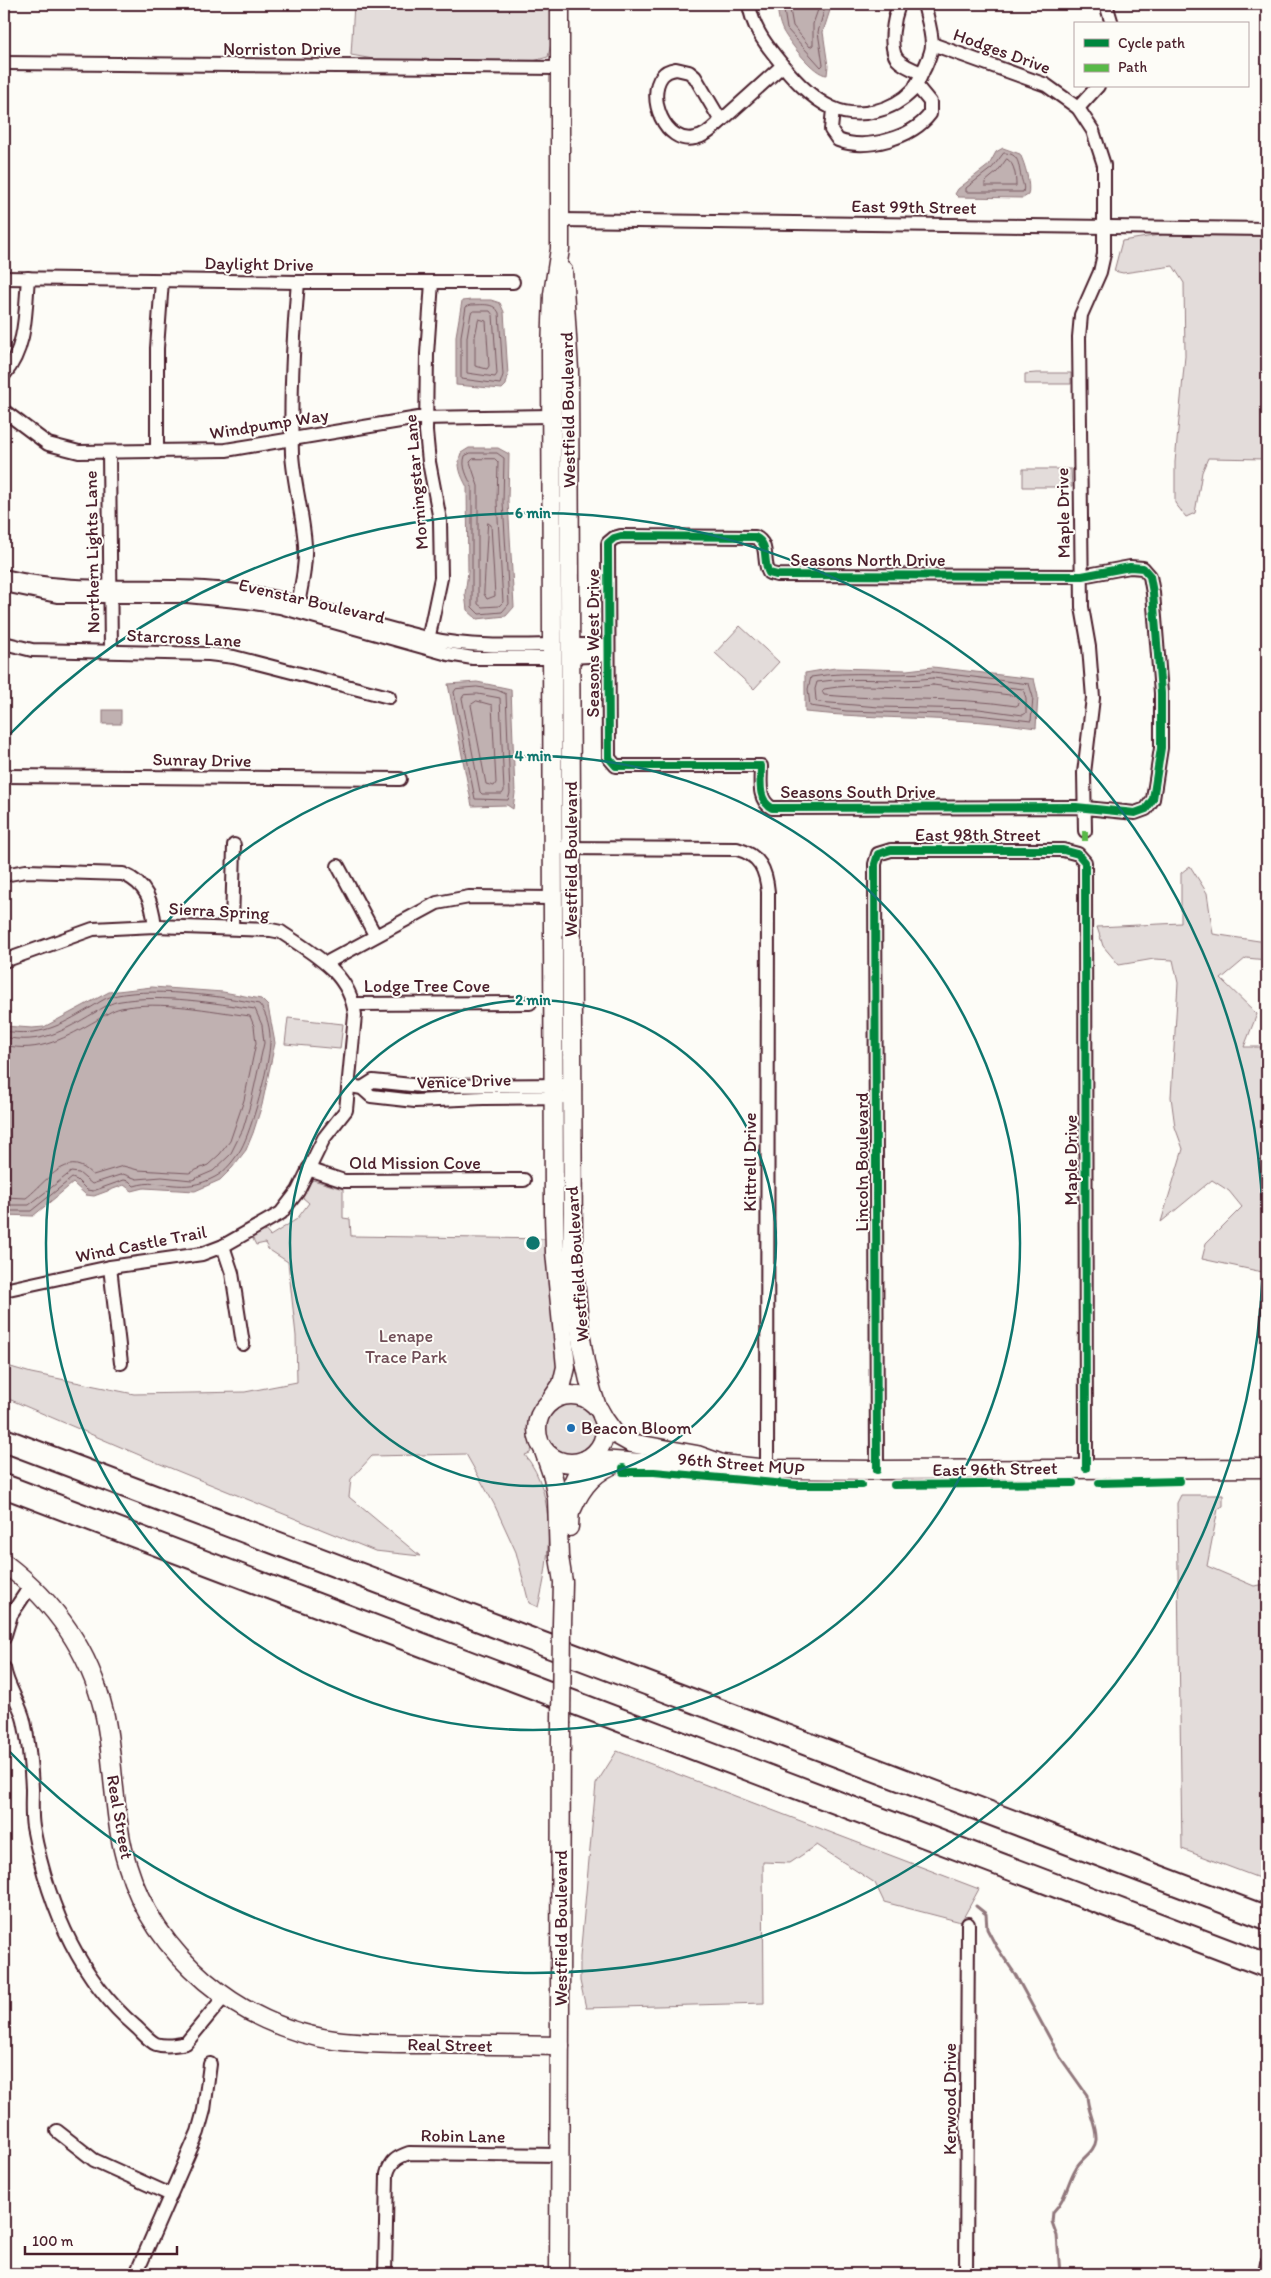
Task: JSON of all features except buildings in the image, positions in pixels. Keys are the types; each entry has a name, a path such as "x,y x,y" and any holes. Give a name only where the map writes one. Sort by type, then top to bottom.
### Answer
{"highway":[{"path":"4,1440 1267,1918"},
{"path":"4,1486 1267,1966"}],"main road":[{"name":"Westfield Boulevard","path":"549,1403 562,1384 566,1367 555,1252 563,1091 570,848 569,370 566,292 560,249 560,4"},
{"name":"Westfield Boulevard","path":"560,249 553,294 551,416 553,898 573,1258 583,1357 588,1380 600,1411"},
{"path":"576,1395 586,1398 600,1411 605,1430 603,1440 599,1449 585,1460 562,1462 544,1451 538,1438 537,1424 542,1410 549,1403 562,1396 576,1395"},
{"name":"East 96th Street","path":"600,1411 611,1430 625,1441 697,1455 722,1464"},
{"name":"Westfield Boulevard","path":"544,1451 553,1477 557,1499 559,1557 563,1582 559,2274"},
{"name":"Westfield Boulevard","path":"563,1582 569,1558 570,1487 585,1460"},
{"name":"East 96th Street","path":"585,1460 626,1460 696,1467 722,1464 767,1469 1267,1468"},
{"path":"569,1517 578,1496 588,1482 611,1465 626,1460"},
{"name":"Real Street","path":"4,1563 31,1585 72,1633 90,1670 104,1712 120,1835 127,1865 138,1892 169,1944 224,1997 277,2025 333,2040 390,2044 560,2046"}],"street":[{"path":"749,4 758,34 782,66 810,94 833,109 854,113 878,111 897,102 916,85 932,44 924,4"},
{"path":"899,4 894,31 894,53 899,61 922,73"},
{"path":"1106,4 1111,22"},
{"name":"Hodges Drive","path":"932,44 1046,85 1078,108 1093,131 1102,157 1105,227"},
{"name":"Norriston Drive","path":"4,63 560,68"},
{"path":"721,121 695,77 689,72 676,69 661,77 658,89 659,105 664,124 673,134 688,139 709,132 782,66"},
{"path":"833,109 832,130 838,140 858,144 888,139 913,129 930,114 930,102 916,85"},
{"path":"1078,108 1096,88"},
{"name":"East 99th Street","path":"560,220 1267,229"},
{"name":"Maple Drive","path":"1085,831 1084,773 1093,698 1082,607 1079,337 1081,315 1100,272 1104,254 1105,227"},
{"name":"Daylight Drive","path":"4,278 162,281 514,282"},
{"path":"4,375 14,362 21,345 28,278"},
{"path":"157,452 157,348 162,281"},
{"path":"297,607 304,570 305,545 293,466 292,439 292,364 298,282"},
{"name":"Morningstar Lane","path":"427,643 441,578 440,520 428,457 426,418 427,354 432,282"},
{"name":"Windpump Way","path":"4,411 35,436 57,448 79,452 226,450 426,418 551,416"},
{"name":"Northern Lights Lane","path":"109,452 111,652"},
{"name":"Seasons North Drive","path":"621,536 755,537 761,540 764,545 766,568 770,573 777,575 1082,576"},
{"name":"Seasons West Drive","path":"609,758 608,543 614,538 621,536"},
{"path":"1082,576 1130,567 1143,568 1150,576 1161,692 1161,748 1153,799 1146,809 1135,813 1085,807"},
{"name":"Evenstar Boulevard","path":"4,576 48,585 110,592 217,598 297,607 427,643 551,651"},
{"name":"Evenstar Boulevard","path":"4,585 57,596 110,592"},
{"name":"Starcross Lane","path":"4,644 32,650 234,656 389,697"},
{"path":"569,651 608,650"},
{"name":"Seasons South Drive","path":"609,758 616,766 761,766 762,798 772,808 1085,807"},
{"name":"Sunray Drive","path":"4,776 400,779"},
{"path":"232,928 234,845"},
{"path":"553,848 570,848"},
{"name":"Kittrell Drive","path":"570,848 726,849 746,852 758,859 765,871 768,892 767,1469"},
{"name":"East 98th Street","path":"878,854 892,850 1063,850 1078,854"},
{"name":"Lincoln Boulevard","path":"877,1470 874,864 878,854"},
{"name":"Maple Drive","path":"1078,854 1085,862 1086,873 1086,1468"},
{"path":"338,866 375,935"},
{"path":"4,875 26,871 122,874 132,878 147,892 152,902 155,926"},
{"path":"326,962 426,907 453,899 553,898"},
{"name":"Sierra Spring","path":"4,961 28,954 83,931 119,926 232,928 281,932 326,962 338,973 354,1004 356,1087"},
{"name":"Lodge Tree Cove","path":"354,1004 530,1003"},
{"name":"Venice Drive","path":"356,1087 373,1081 421,1086 563,1091"},
{"name":"Wind Castle Trail","path":"4,1290 110,1267 202,1254 223,1246 263,1224 288,1208 298,1192 324,1138 346,1110 356,1087"},
{"name":"Old Mission Cove","path":"308,1169 332,1179 348,1181 524,1180"},
{"path":"223,1246 232,1273 243,1344"},
{"path":"110,1267 121,1363"},
{"path":"4,1638 11,1615 31,1585"},
{"path":"4,1668 6,1680 24,1719 28,1745 32,1824 47,1885 64,1928 82,1961 105,1995 128,2020 155,2044 172,2045 186,2043 224,1997"},
{"name":"Kerwood Drive","path":"966,2274 968,1924"},
{"path":"136,2274 201,2123 210,2064"},
{"path":"57,2131 94,2160 171,2195"},
{"name":"Robin Lane","path":"385,2274 387,2174 390,2166 398,2157 409,2153 559,2155"},
{"path":"1265,2274 1267,2263"}],"green space":[{"path":"354,4 553,4 553,34 548,57 533,61 401,64 351,55"},
{"path":"1172,233 1267,234 1267,459 1208,458 1202,472 1195,513 1186,517 1175,503 1175,462 1185,356 1184,283 1173,266 1123,273 1114,271 1122,241"},
{"path":"1071,373 1071,384 1025,384 1025,374"},
{"path":"1023,469 1071,469 1072,487 1023,487"},
{"path":"740,626 779,662 754,689 715,653"},
{"path":"1190,866 1207,893 1213,934 1259,941 1267,946 1267,960 1246,958 1221,979 1257,1014 1244,1047 1267,1047 1267,1273 1202,1259 1206,1243 1242,1207 1229,1191 1212,1180 1161,1222 1183,1149 1175,1127 1171,1097 1178,983 1173,960 1154,959 1119,965 1103,946 1097,927 1181,923 1181,873"},
{"path":"288,1018 343,1024 340,1049 285,1044"},
{"name":"Lenape Trace Park","path":"313,1180 343,1189 343,1218 350,1219 351,1236 549,1239 561,1371 534,1412 530,1430 534,1445 530,1453 525,1455 536,1471 543,1489 547,1509 548,1549 538,1607 529,1603 516,1552 494,1504 466,1454 372,1456 351,1479 349,1497 420,1556 375,1551 158,1463 4,1397 4,1365 31,1373 134,1394 245,1392 297,1382 296,1336 288,1262 268,1249 265,1243 256,1245 252,1237 264,1229 270,1236 297,1219 309,1203 302,1197 308,1184"},
{"path":"571,1402 581,1404 590,1410 596,1419 598,1429 596,1439 590,1448 581,1454 571,1456 561,1454 552,1448 546,1439 544,1429 546,1419 552,1410 561,1404"},
{"path":"1181,1495 1223,1495 1223,1506 1218,1509 1207,1566 1254,1586 1267,1584 1267,1881 1182,1849 1177,1503"},
{"path":"617,1751 979,1889 961,1922 884,1902 875,1883 817,1845 790,1863 763,1862 764,2003 586,2008 580,1981 580,1957 596,1784"}],"water":[{"path":"778,4 832,4 823,32 828,66 827,75 815,70 786,36 779,21"},
{"path":"1003,148 1020,154 1027,174 1028,195 1023,198 958,197 955,194 958,189 989,165 996,152"},
{"path":"491,300 500,303 504,312 508,375 506,385 502,389 456,385 456,336 462,301"},
{"path":"469,448 498,448 509,454 508,501 514,607 506,616 477,619 467,610 465,594 468,572 467,487 461,475 459,462 461,453"},
{"path":"933,667 1034,679 1038,696 1036,728 979,722 805,712 805,673 835,668 907,670"},
{"path":"477,682 511,689 515,793 513,809 507,805 472,806 448,684"},
{"path":"103,710 121,710 121,724 103,724"},
{"path":"152,987 223,992 261,999 268,1006 275,1043 262,1105 246,1150 220,1180 195,1191 144,1188 132,1191 124,1185 94,1196 86,1195 73,1183 33,1216 4,1215 4,1026 44,1027 109,992"}],"waterway":[{"path":"976,1906 986,1914 987,1929 996,1946 1015,1974 1060,2057 1087,2095 1095,2129 1096,2140 1093,2148 1076,2168 1061,2202 1053,2212 1052,2222 1057,2236 1060,2274"}],"marked path":[{"path":"1085,831 1085,841"}],"cycle path":[{"path":"621,536 755,537 763,544 769,573 777,575 1082,576 1130,567 1143,568 1150,576 1153,593 1161,693 1161,748 1153,799 1146,809 1135,813 1076,807 772,808 767,804 762,795 761,766 616,766 609,758 608,543 614,538 621,536"},
{"path":"877,1470 875,864 878,854 891,850 1063,850 1078,854 1085,862 1086,1468"},
{"name":"96th Street MUP","path":"623,1468 623,1472 654,1472 797,1485 861,1485"},
{"path":"1099,1483 1180,1481"},
{"path":"894,1485 1073,1483"}],"place":[{"name":"Beacon Bloom","path":"571,1428"}]}
